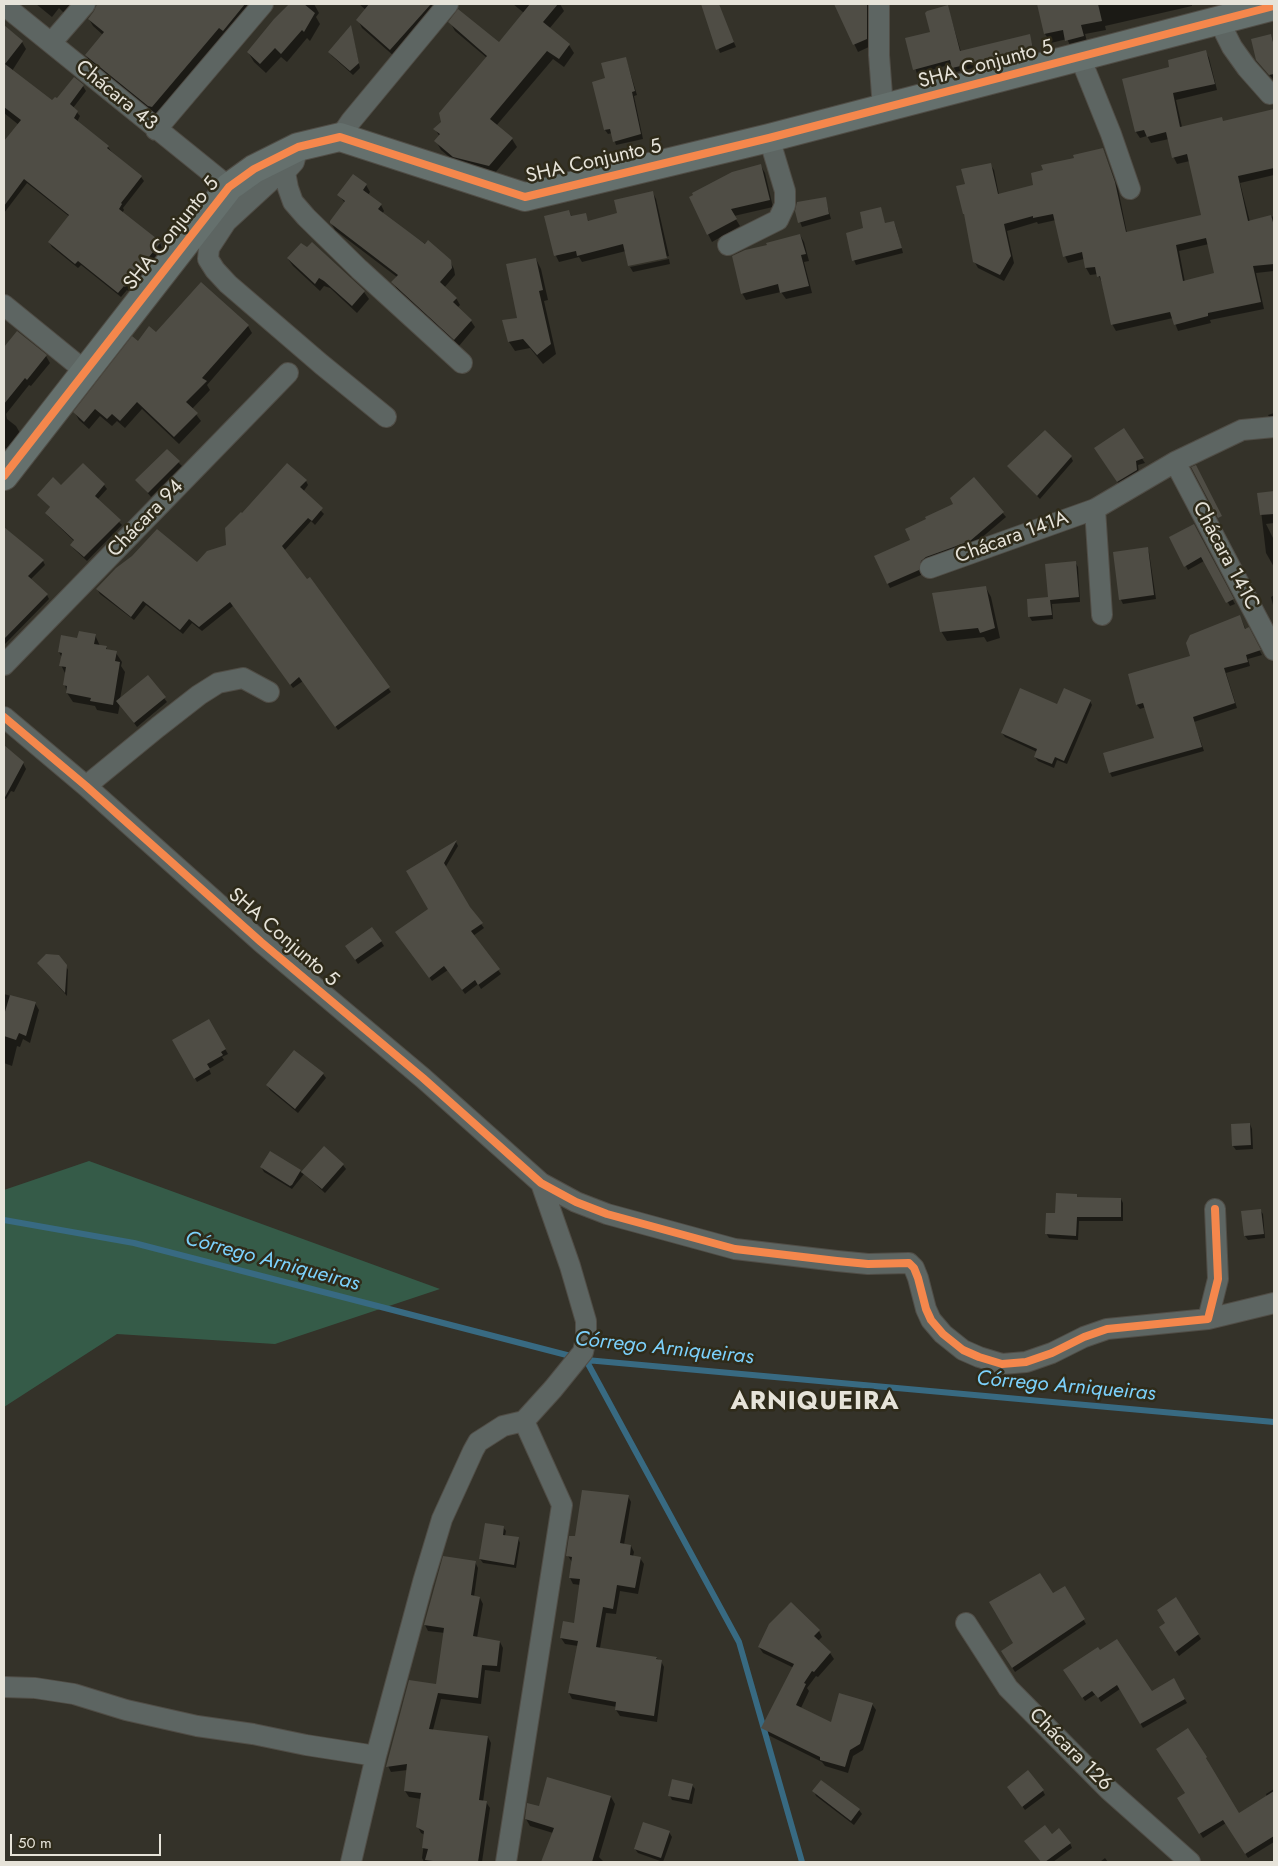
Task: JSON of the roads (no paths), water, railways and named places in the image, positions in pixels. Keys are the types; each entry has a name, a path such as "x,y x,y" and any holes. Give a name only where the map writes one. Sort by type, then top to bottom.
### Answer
{"street":[{"path":"51,43 85,4"},
{"path":"156,130 264,4"},
{"path":"340,137 351,121 448,4"},
{"path":"879,4 879,55 883,108"},
{"name":"Chácara 43","path":"4,5 156,130 229,187"},
{"name":"SHA Conjunto 5","path":"4,476 229,187 254,169 298,147 340,137 525,197 769,138 1274,6"},
{"path":"1219,21 1232,46 1247,68 1270,94"},
{"path":"1080,57 1111,134 1130,189"},
{"path":"728,245 778,220 785,205 785,191 769,138"},
{"path":"298,147 294,162 285,172 276,176 226,222 209,248 208,259 228,284 386,417"},
{"path":"285,172 293,202 306,217 359,269 462,363"},
{"path":"4,305 85,371"},
{"name":"Chácara 94","path":"4,665 288,373"},
{"name":"Chácara 141A","path":"930,568 1095,509 1175,462 1242,430 1274,427"},
{"name":"Chácara 141C","path":"1175,462 1274,650"},
{"name":"Chácara 141A","path":"1095,509 1102,615"},
{"path":"86,786 164,722 218,683 244,678 269,692"},
{"name":"SHA Conjunto 5","path":"4,717 86,786 261,942 423,1078 541,1183 576,1202 607,1214 735,1249 868,1264 888,1262 909,1263 914,1268 918,1278 926,1309 931,1320 943,1334 963,1350 1002,1364 1026,1362 1107,1329 1208,1319"},
{"path":"351,1862 376,1756 423,1582 446,1511 473,1451 478,1442 503,1426 524,1421 583,1352 586,1338 586,1321 570,1266 541,1183"},
{"path":"1216,1209 1218,1279 1208,1319 1274,1303"},
{"path":"506,1862 562,1505 524,1421"},
{"name":"Chácara 126","path":"966,1623 1008,1688 1109,1790 1190,1862"},
{"path":"4,1687 35,1688 74,1694 126,1710 198,1726 253,1734 306,1746 376,1756"}],"waterway":[{"name":"Córrego Arniqueiras","path":"4,1220 134,1243 586,1360 1274,1422"},
{"path":"586,1360 739,1642 802,1862"}],"district":[{"name":"ARNIQUEIRA","path":"815,1403"}]}
